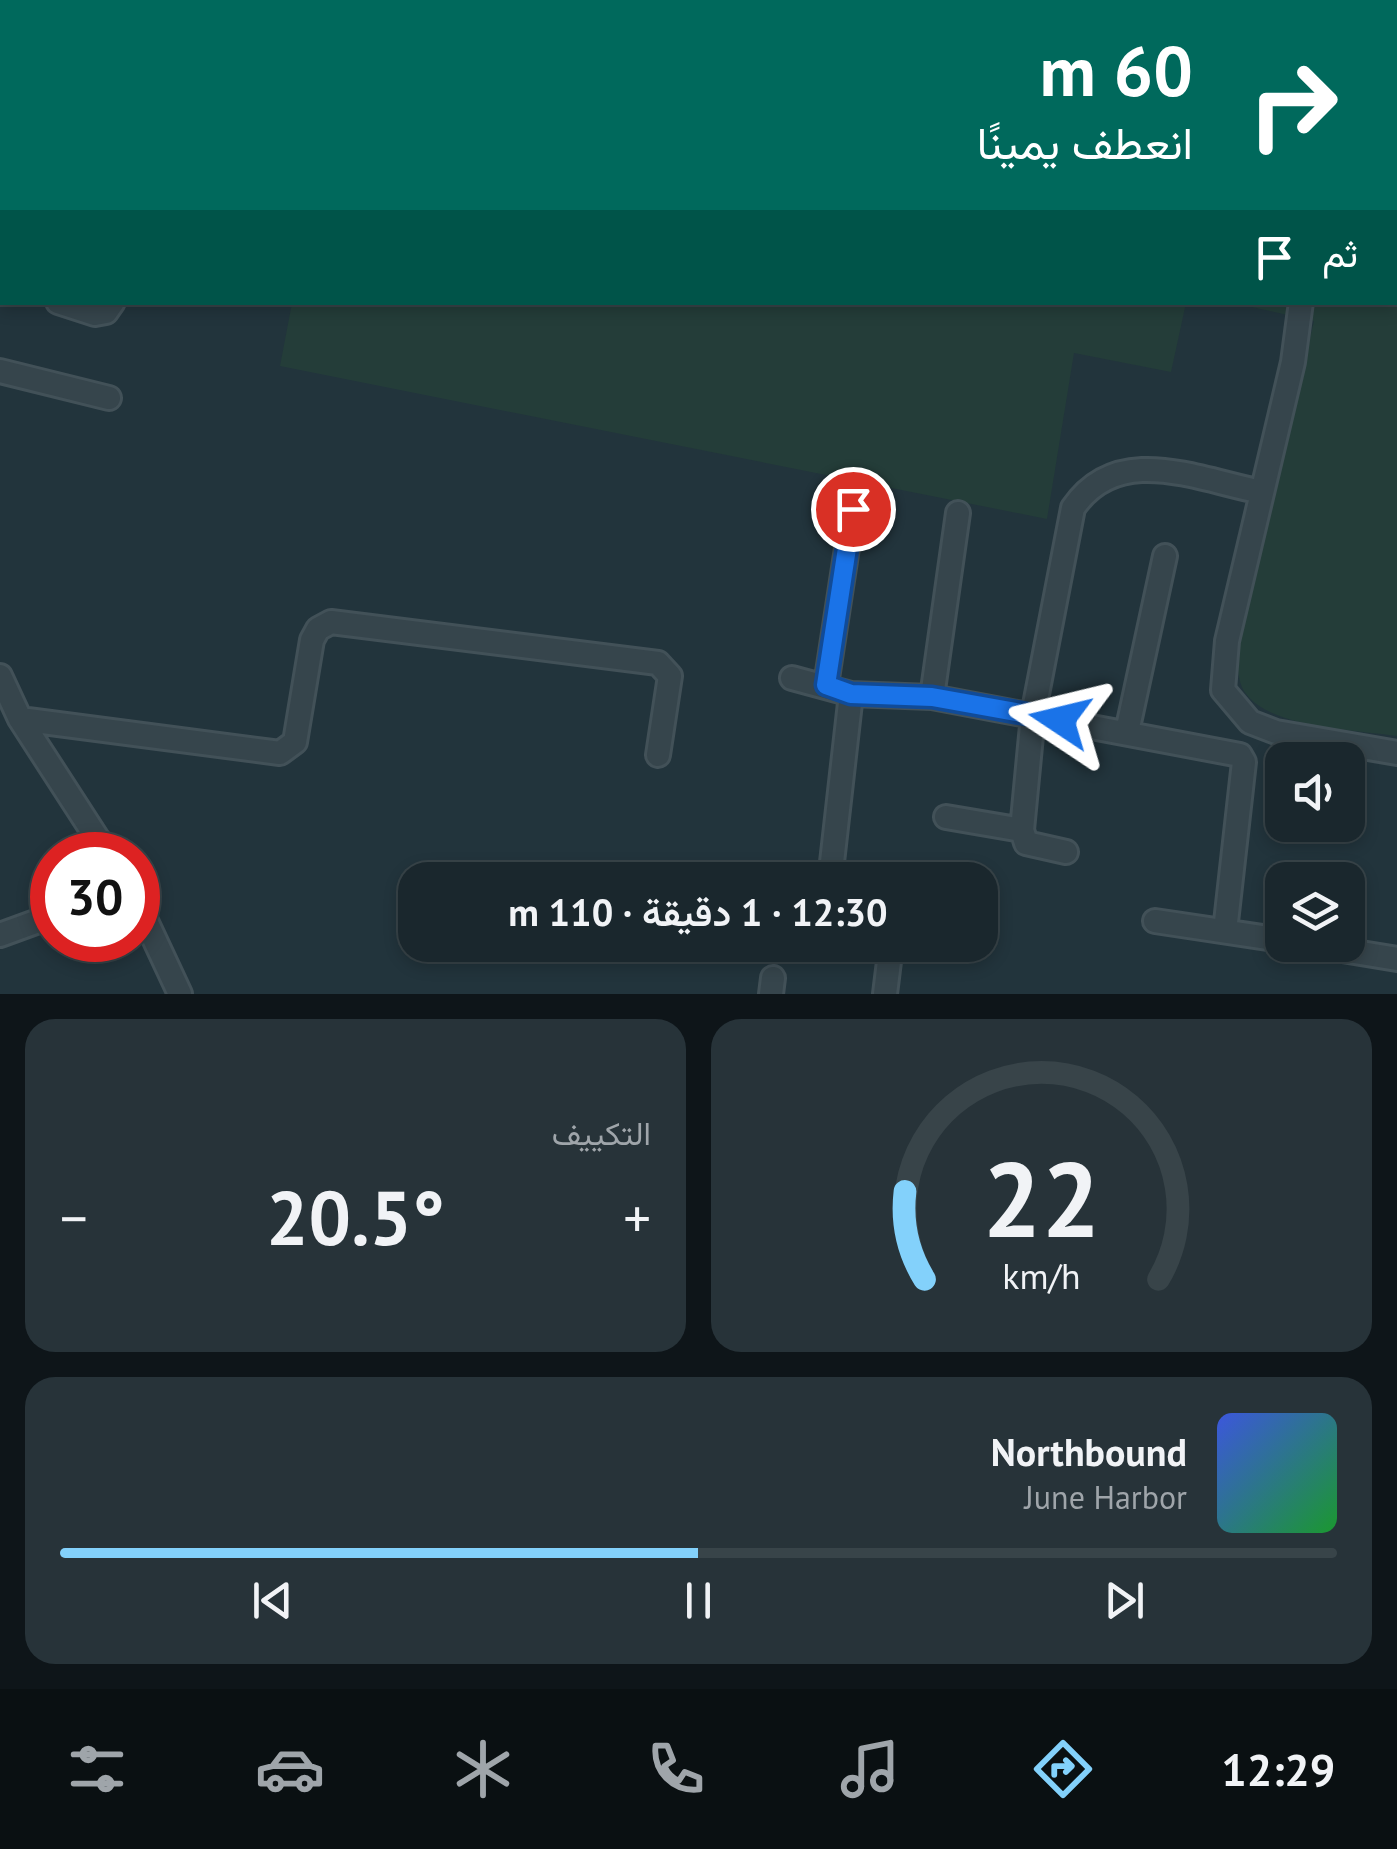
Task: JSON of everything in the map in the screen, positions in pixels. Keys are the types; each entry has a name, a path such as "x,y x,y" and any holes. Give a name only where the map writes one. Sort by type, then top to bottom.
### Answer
{"street":[{"path":"67,305 95,314 106,312 111,305"},
{"path":"1301,305 1293,362 1227,641 1223,690 1250,722 1263,727 1397,753"},
{"path":"0,371 109,398"},
{"path":"1066,852 1026,842 1022,830 1034,715 1073,508 1088,487 1110,473 1138,468 1262,492"},
{"path":"826,685 853,509"},
{"path":"932,697 958,514"},
{"path":"1127,732 1165,556"},
{"path":"20,719 280,753 294,742 312,640 318,629 332,622 658,663 670,676 658,755"},
{"path":"0,676 20,719 93,832"},
{"path":"792,678 851,694 932,697 1233,752 1244,762 1225,931"},
{"path":"832,862 851,694"},
{"path":"946,816 1022,830"},
{"path":"1155,922 1265,937"},
{"path":"0,935 30,924"},
{"path":"160,951 180,994"},
{"path":"1365,954 1397,959"},
{"path":"884,994 888,962"}],"green space":[{"path":"292,305 1186,305 1171,372 1074,353 1047,519 280,366"},
{"path":"1243,305 1397,305 1397,736 1317,726 1276,714 1247,695 1238,669 1238,641 1314,321"}],"route":[{"path":"853,509 826,685 851,694 932,697 1060,720"}]}
